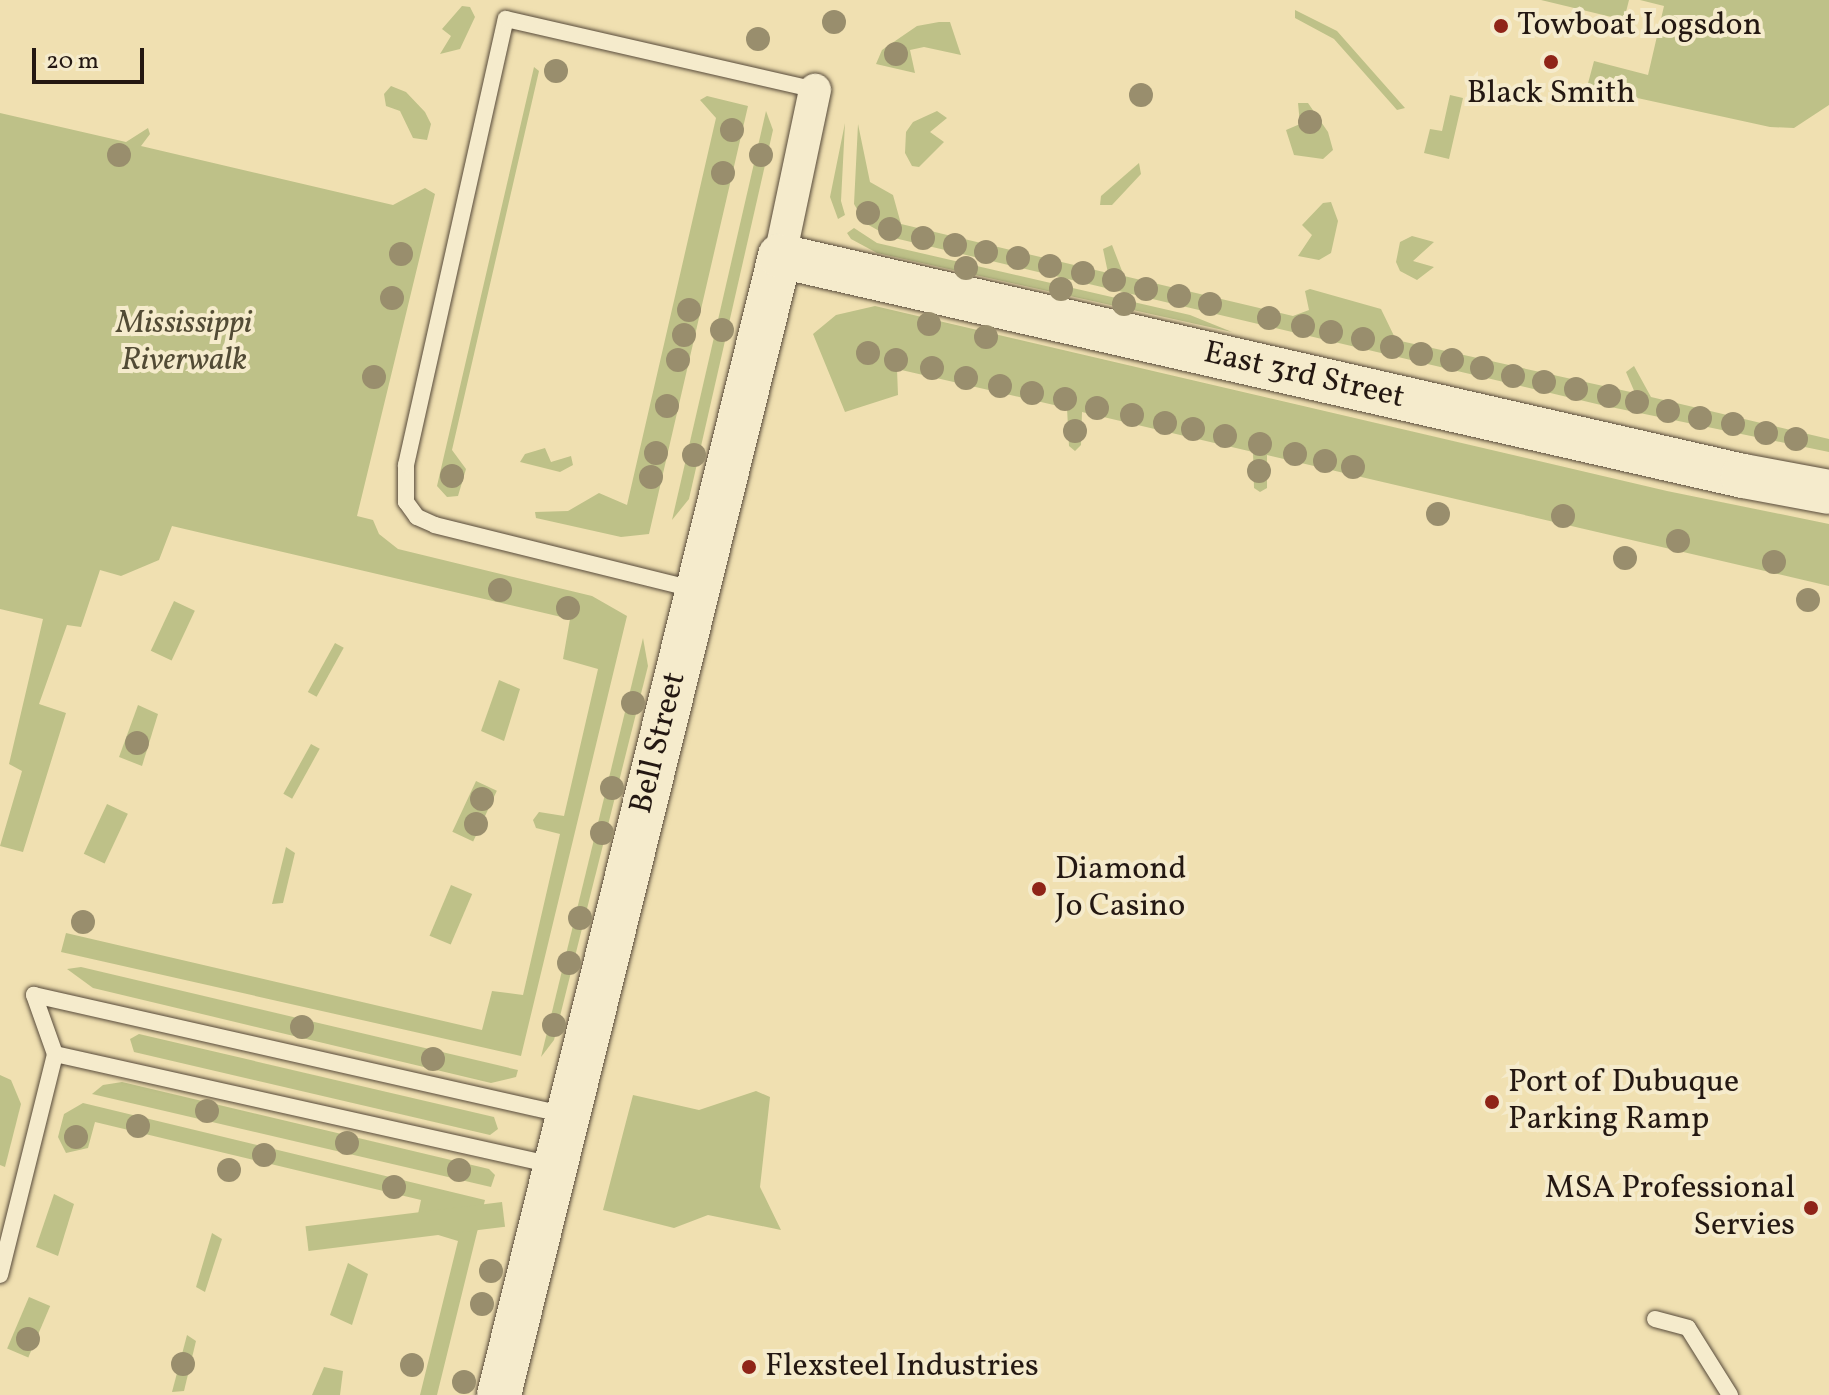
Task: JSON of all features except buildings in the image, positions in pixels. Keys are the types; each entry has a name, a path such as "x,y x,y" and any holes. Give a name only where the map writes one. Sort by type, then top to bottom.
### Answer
{"street":[{"name":"Bell Street","path":"499,1395 780,256 815,90"},
{"name":"East 3rd Street","path":"780,256 1712,470 1829,492"}],"lane":[{"path":"697,590 435,525 417,517 406,502 406,465 506,19 815,90"},
{"path":"0,1275 55,1054 34,995 568,1116"},
{"path":"55,1054 556,1166"},
{"path":"1655,1319 1688,1328 1730,1395"}],"green space":[{"path":"1541,0 1629,0 1624,20"},
{"path":"1640,0 1829,0 1829,105 1794,128 1770,127 1587,87 1594,61 1648,75 1664,6"},
{"path":"462,6 470,7 475,17 460,49 440,54 451,36 442,29"},
{"path":"1295,10 1337,31 1405,108 1397,110 1334,39 1295,18"},
{"path":"950,22 961,55 924,47 910,50 915,73 876,64 882,50 917,26"},
{"path":"534,67 539,71 452,450 466,469 458,496 447,497 437,486"},
{"path":"391,86 406,92 425,112 431,124 427,140 413,138 400,111 386,106 384,94"},
{"path":"1450,95 1463,98 1449,159 1424,153 1430,129 1442,131"},
{"path":"707,96 748,106 649,534 621,537 536,518 535,512 568,511 599,493 627,505 716,118 700,100"},
{"path":"1298,103 1308,103 1328,132 1333,150 1323,159 1294,155 1286,130 1300,124"},
{"path":"766,111 773,130 689,499 672,520"},
{"path":"937,111 947,118 930,132 944,142 919,167 912,166 905,153 906,132 913,122"},
{"name":"Mississippi Riverwalk","path":"0,113 126,142 148,128 150,134 141,146 393,205 425,188 435,194 357,516 373,520 379,534 398,549 592,596 627,616 521,1056 61,952 66,933 482,1030 492,991 523,995 560,834 536,828 533,820 539,812 564,816 598,669 563,659 570,619 172,526 159,560 121,576 100,570 81,627 67,625 39,704 66,713 23,852 0,846 22,771 9,764 43,619 0,609"},
{"path":"845,123 841,201 845,215 838,219 830,197"},
{"path":"858,124 870,182 893,195 901,224 1108,273 1103,249 1112,245 1124,276 1293,316 1309,310 1305,291 1310,289 1381,309 1396,340 1635,393 1626,372 1634,366 1651,397 1829,439 1829,452 1601,405 890,237 865,223 854,204"},
{"path":"1139,163 1141,174 1112,205 1100,205 1101,196"},
{"path":"1331,202 1338,221 1331,253 1319,260 1298,256 1312,235 1302,225 1323,203"},
{"path":"854,228 877,243 1190,315 1232,332 877,253 851,239 847,233"},
{"path":"1412,236 1434,242 1413,261 1434,267 1417,280 1400,271 1396,262 1400,242"},
{"path":"875,306 1667,491 1829,524 1829,586 1267,455 1267,488 1260,492 1254,488 1253,452 1082,412 1081,445 1075,451 1069,446 1067,408 897,369 898,395 845,412 813,334 836,315"},
{"path":"545,448 551,462 571,456 573,465 560,472 520,462 525,454"},
{"path":"174,601 195,611 172,661 151,651"},
{"path":"643,638 648,666 554,1040 541,1057"},
{"path":"335,643 344,648 317,697 308,692"},
{"path":"499,680 520,689 504,741 481,731"},
{"path":"138,705 158,714 142,766 119,757"},
{"path":"311,744 320,749 292,799 283,794"},
{"path":"476,781 497,791 473,841 452,832"},
{"path":"107,804 128,814 105,864 84,854"},
{"path":"286,847 295,853 283,903 272,904"},
{"path":"451,885 472,894 451,945 430,936"},
{"path":"81,967 518,1070 516,1077 491,1083 93,988 67,969"},
{"path":"139,1034 494,1117 498,1129 490,1135 134,1052 130,1039"},
{"path":"0,1075 11,1080 21,1104 5,1167 0,1165"},
{"path":"122,1082 489,1169 495,1175 491,1187 92,1094 103,1085"},
{"path":"756,1091 770,1097 760,1187 781,1230 708,1215 674,1228 603,1210 633,1095 699,1110"},
{"path":"83,1103 485,1200 437,1395 420,1395 458,1241 415,1228 421,1200 95,1122 88,1148 66,1153 58,1137 64,1114"},
{"path":"54,1194 74,1204 58,1256 36,1247"},
{"path":"502,1202 505,1227 309,1251 305,1226"},
{"path":"212,1233 222,1239 205,1292 196,1287"},
{"path":"348,1263 368,1274 352,1325 330,1315"},
{"path":"29,1297 50,1306 28,1358 7,1349"},
{"path":"187,1335 196,1341 184,1391 172,1392"},
{"path":"324,1367 343,1371 340,1395 312,1395"}],"place":[{"name":"Towboat Logsdon","path":"1501,26"},
{"name":"Black Smith","path":"1551,62"},
{"name":"Diamond Jo Casino","path":"1039,889"},
{"name":"Port of Dubuque Parking Ramp","path":"1492,1102"},
{"name":"MSA Professional Servies","path":"1811,1208"},
{"name":"Flexsteel Industries","path":"749,1367"}]}
